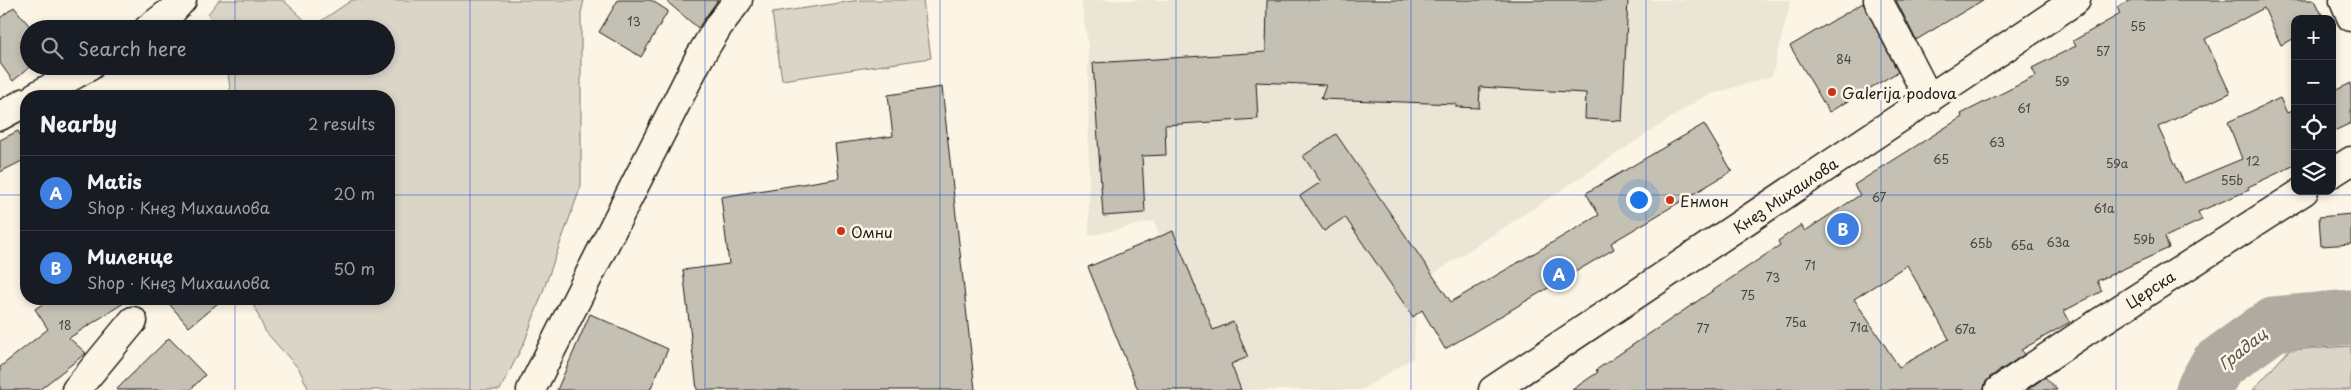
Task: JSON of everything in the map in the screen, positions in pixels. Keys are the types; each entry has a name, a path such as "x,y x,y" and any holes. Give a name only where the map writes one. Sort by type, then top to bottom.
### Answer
{"street":[{"path":"160,20 182,0"},
{"path":"531,390 699,58 719,25 738,0"},
{"path":"1878,0 1929,99"},
{"name":"Кнез Михаилова","path":"1493,390 2076,0"},
{"path":"2344,0 2351,17"},
{"path":"47,90 74,75"},
{"path":"0,116 20,105"},
{"path":"2336,170 2351,161"},
{"name":"Церска","path":"1999,390 2086,330 2298,195"},
{"path":"76,390 133,321"}],"shaded area":[{"path":"219,0 283,0 304,20 213,20 208,14"},
{"path":"352,0 584,0 581,13 581,186 525,341 500,390 309,390 299,369 265,331 254,305 395,305 395,90 230,90 228,75 395,75 395,20 322,20"},
{"path":"860,0 923,0 931,58 782,80 772,13"},
{"path":"1081,0 1791,0 1772,76 1703,97 1418,284 1413,358 1361,390 1220,390 1154,221 1089,236 1088,46"},
{"path":"2351,346 2351,390 2253,390 2289,350"}],"building":[{"path":"618,0 651,0 668,11 641,57 599,32"},
{"path":"665,0 718,0 698,28"},
{"path":"1267,0 1628,0 1622,121 1585,119 1586,93 1480,87 1479,108 1456,107 1456,104 1321,99 1326,85 1256,82 1258,119 1165,125 1166,155 1142,156 1145,213 1103,216 1093,63 1266,52"},
{"path":"1896,0 1983,0 1916,40"},
{"path":"2131,0 2315,0 2322,15 2291,15 2291,40 2281,45 2264,8 2205,39 2230,93 2158,127 2184,183 2242,159 2228,122 2280,98 2287,113 2291,112 2291,167 2248,187 2249,190 2198,212 2202,220 2165,237 2169,248 2097,281 2102,291 2064,311 2070,322 2021,350 2025,354 1990,377 1985,383 1984,390 1572,390 1598,372 1596,370 1780,245 1778,241 1801,225 1805,231 1860,195 1854,185 1962,117 1961,114 2036,76 2032,68 2076,46 2073,41 2120,14 2117,7","holes":["1907,265 1949,339 1899,367 1854,299"]},
{"path":"1863,3 1898,72 1829,112 1790,46"},
{"path":"14,7 25,20 20,20 20,75 13,81 0,63 0,18"},
{"path":"2351,83 2351,123 2336,130 2336,105 2336,90"},
{"name":"Омни","path":"942,87 975,390 697,390 683,270 729,264 721,197 839,178 835,144 893,136 888,95"},
{"path":"1704,124 1732,171 1611,243 1614,249 1445,349 1422,310 1413,317 1345,217 1324,231 1300,196 1321,182 1303,156 1336,134 1451,302 1599,215 1586,193"},
{"path":"18,131 20,135 20,162 0,172 0,140"},
{"path":"2351,214 2351,244 2321,246 2319,217"},
{"path":"1173,231 1213,330 1233,322 1248,357 1231,364 1241,390 1138,390 1088,267"},
{"path":"41,305 121,305 69,338 86,353 39,390 0,390 0,367 48,329 35,309"},
{"path":"170,305 216,305 189,327"},
{"path":"590,314 668,349 650,390 557,390"},
{"path":"169,338 205,375 190,390 116,390"},
{"path":"2045,377 2057,390 2027,390"}],"waterway":[{"name":"Градац","path":"2203,390 2217,365 2274,324 2351,317"}],"place":[{"name":"Galerija podova","path":"1832,92"},
{"name":"Енмон","path":"1670,200"},
{"name":"Миленце","path":"1843,229"},
{"name":"Омни","path":"841,231"},
{"name":"Matis","path":"1559,274"}]}
